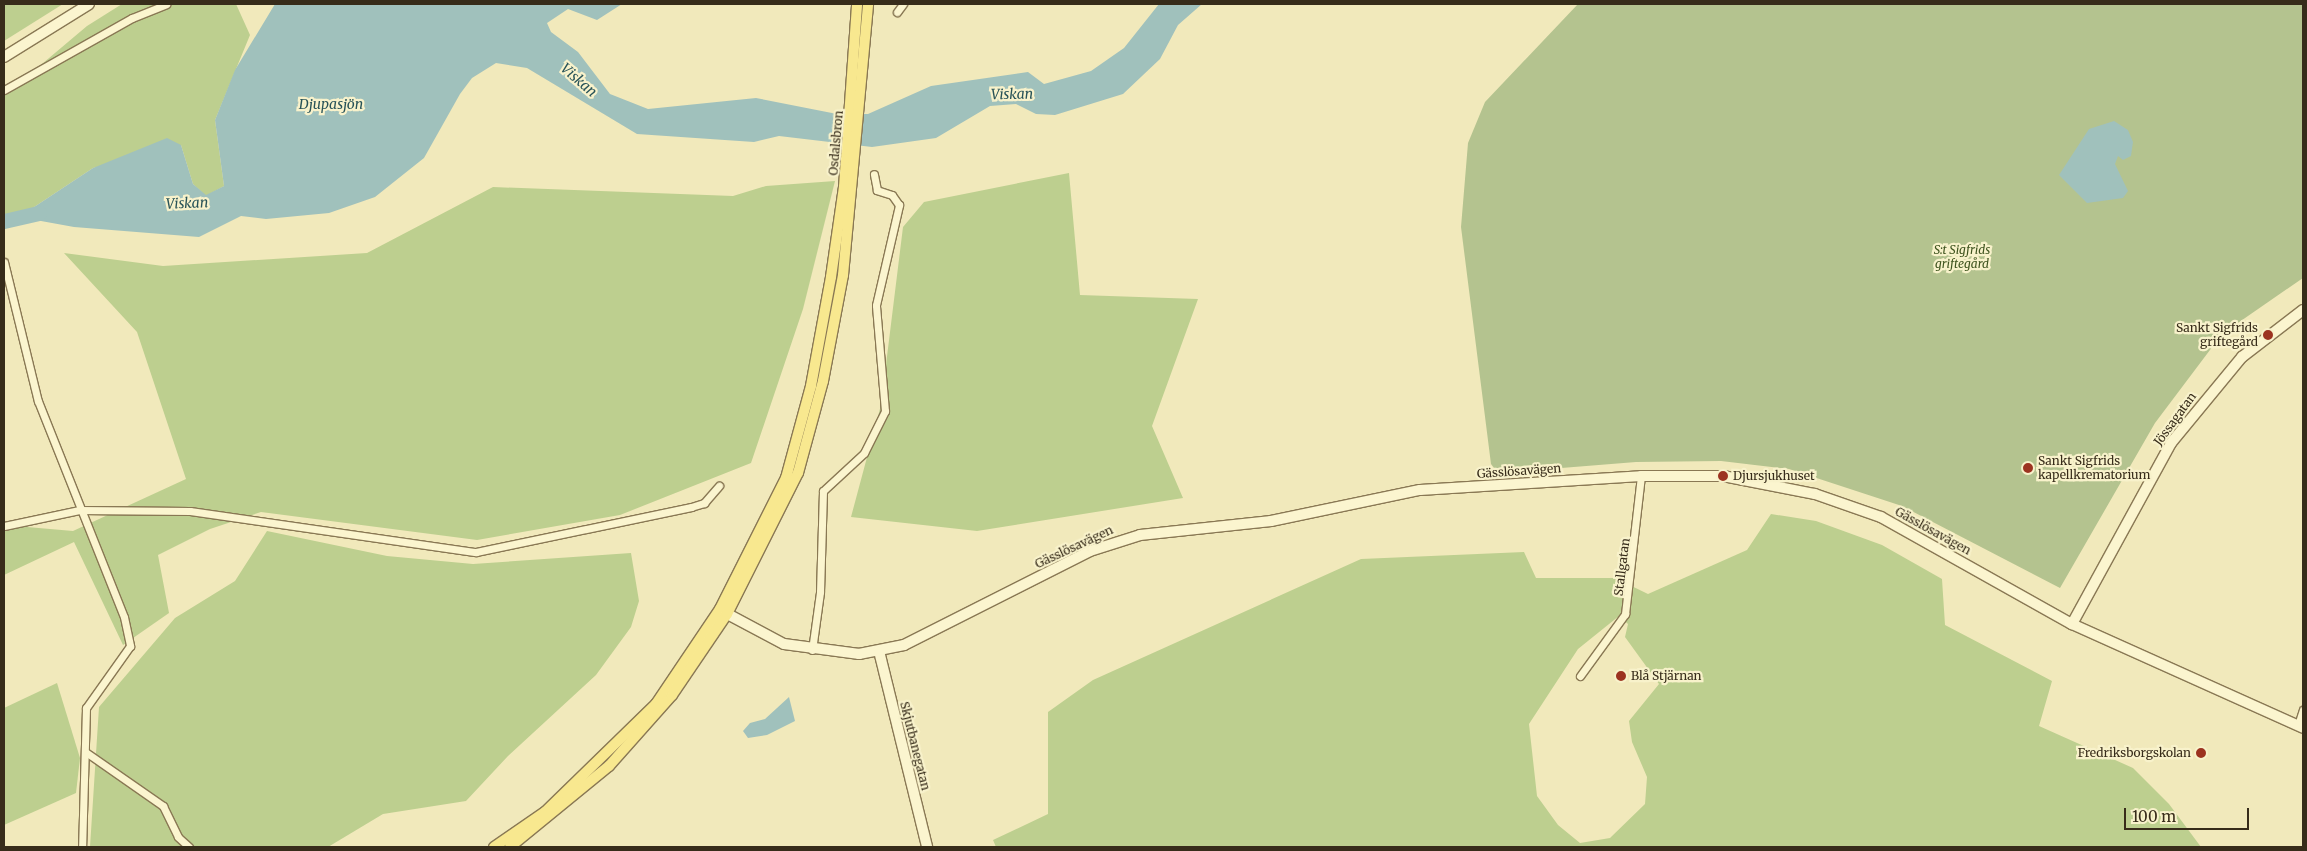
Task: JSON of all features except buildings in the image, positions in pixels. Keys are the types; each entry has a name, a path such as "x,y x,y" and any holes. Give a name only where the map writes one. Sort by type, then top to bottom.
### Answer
{"main road":[{"path":"857,4 857,102"},
{"path":"857,102 868,4"},
{"name":"Osdalsbron","path":"724,612 786,478 811,386 849,187 857,102"},
{"path":"494,847 545,812 636,725 667,689 724,612"},
{"path":"510,847 609,766 672,695 724,612"}],"street":[{"path":"4,57 90,4"},
{"path":"4,90 132,18 166,4"},
{"path":"897,12 903,4"},
{"path":"812,650 820,592 823,491 864,453 885,411 876,305 899,205 892,195 877,190 874,174"},
{"path":"4,262 38,401 79,510 124,617 130,646 86,708 87,753 82,847"},
{"name":"Jössagatan","path":"2072,624 2170,443 2242,358 2303,310"},
{"name":"Gässlösavägen","path":"724,612 784,644 812,650 879,651 910,642 1090,551 1131,536 1271,521 1420,490 1641,476 1724,476 1815,494 1921,537 2072,624 2301,727"},
{"name":"Stallgatan","path":"1580,676 1626,614 1641,476"},
{"path":"4,526 79,510 190,510 476,552 691,507 704,503 719,486"},
{"name":"Skjutbanegatan","path":"879,651 927,847"},
{"path":"2301,727 2303,710"},
{"path":"87,753 163,806 178,837 189,847"}],"green space":[{"path":"4,4 63,4 4,41"},
{"path":"122,4 236,4 250,35 215,120 224,186 206,196 193,184 181,145 93,168 19,217 4,221 4,96 87,26"},
{"name":"S:t Sigfrids griftegård","path":"1578,4 2303,4 2303,278 2222,334 2155,423 2060,588 1902,506 1789,469 1721,461 1636,462 1498,473 1491,464 1461,227 1468,143 1485,102"},
{"path":"1069,173 1080,295 1198,299 1152,426 1183,498 977,531 851,517 881,405 903,227 924,202"},
{"path":"835,181 803,309 751,463 620,515 477,540 261,512 210,529 158,555 169,613 123,645 74,542 4,575 4,525 73,531 186,479 137,332 64,253 163,266 367,253 493,187 733,196 766,186"},
{"path":"1771,514 1816,521 1882,545 1942,579 1945,625 2052,681 2039,726 2133,768 2169,804 2201,847 996,847 993,840 1048,814 1048,712 1093,680 1361,559 1524,552 1536,578 1615,578 1648,594 1747,550","holes":["1619,616 1628,624 1625,637 1659,684 1629,721 1632,742 1647,777 1645,804 1610,838 1580,843 1558,825 1537,796 1529,724 1578,649"]},
{"path":"267,531 387,556 473,564 631,553 639,601 631,627 596,675 508,756 466,801 383,814 328,847 90,847 99,707 175,618 235,581"},
{"path":"57,683 80,758 76,793 4,825 4,708"}],"water":[{"name":"Djupasjön","path":"275,4 622,4 597,20 568,9 547,23 551,32 578,52 610,94 648,109 756,98 837,114 868,114 931,86 1028,72 1044,84 1091,71 1124,48 1159,4 1202,4 1178,25 1160,59 1123,94 1055,115 1036,114 1016,104 990,106 936,138 872,147 779,136 754,142 637,134 527,68 496,63 472,78 460,94 424,158 375,197 329,213 266,219 241,216 199,237 74,227 19,217 93,168 167,138 181,145 193,184 206,195 224,186 215,120 235,70"},
{"path":"2114,121 2128,130 2133,142 2131,156 2123,160 2118,156 2115,164 2128,191 2123,198 2087,203 2059,175 2089,129"},
{"path":"789,697 795,721 767,735 748,738 743,731 750,723 765,719"}],"waterway":[{"name":"Viskan","path":"4,221 39,213"}],"place":[{"name":"Sankt Sigfrids griftegård","path":"2268,335"},
{"name":"Sankt Sigfrids kapellkrematorium","path":"2028,468"},
{"name":"Djursjukhuset","path":"1723,476"},
{"name":"Blå Stjärnan","path":"1621,676"},
{"name":"Fredriksborgskolan","path":"2201,753"}]}
